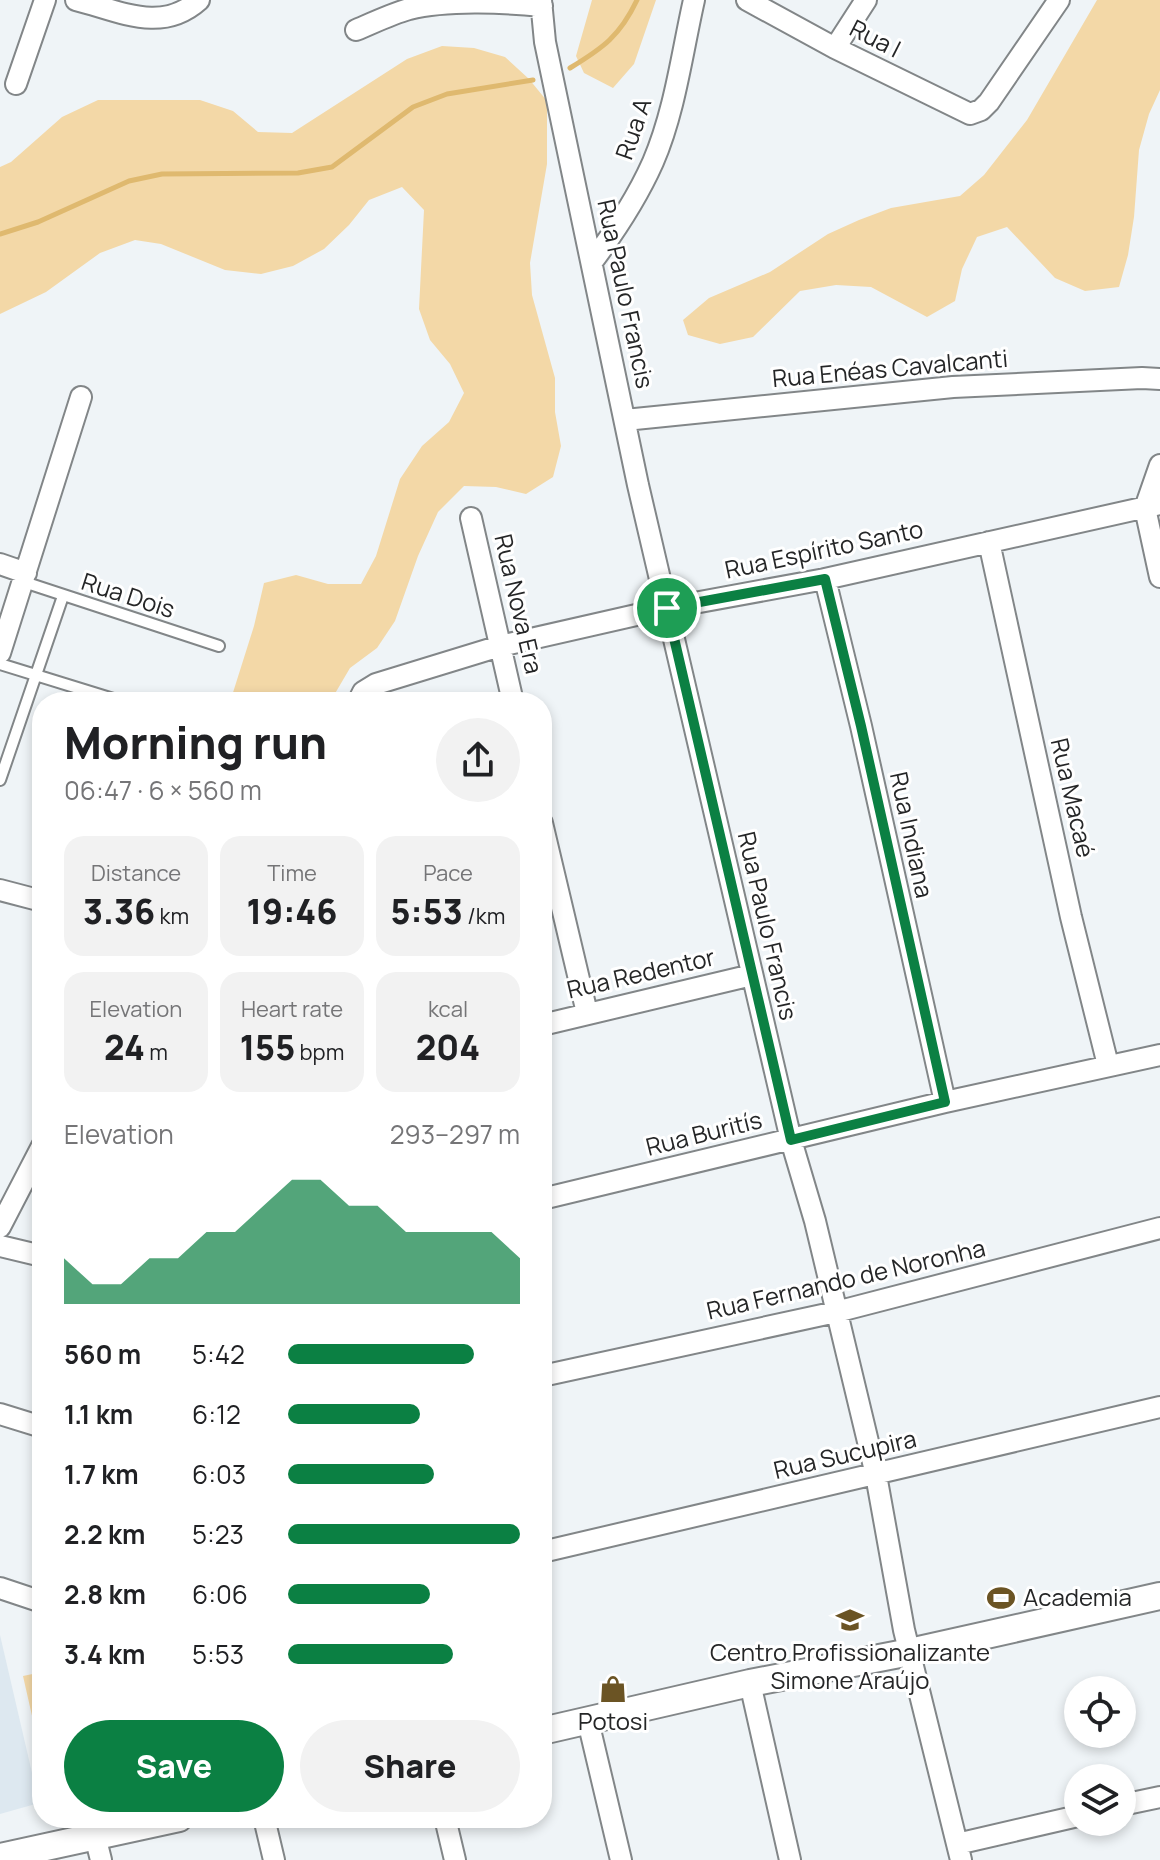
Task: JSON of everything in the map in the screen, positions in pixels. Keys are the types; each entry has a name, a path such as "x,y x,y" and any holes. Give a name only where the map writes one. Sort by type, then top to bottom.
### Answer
{"street":[{"path":"16,84 45,0"},
{"path":"76,0 155,19 178,16 199,0"},
{"name":"Rua A","path":"592,262 620,224 654,160 668,117 694,0"},
{"name":"Rua I","path":"747,0 965,114 981,110 1059,0"},
{"path":"835,48 866,0"},
{"path":"356,30 408,9 424,6 487,1 541,3"},
{"name":"Rua Paulo Francis","path":"541,3 545,42 667,608 791,1140 815,1221 876,1475 910,1652 959,1852"},
{"name":"Rua Enéas Cavalcanti","path":"625,420 953,387 1160,379"},
{"path":"0,653 81,397"},
{"path":"1160,465 1152,506 1160,577"},
{"name":"Rua Espírito Santo","path":"366,692 376,684 500,646 667,608 825,579 1152,506"},
{"name":"Rua Nova Era","path":"471,518 511,692"},
{"name":"Rua Macaé","path":"989,542 1071,917 1108,1065"},
{"path":"0,564 25,578"},
{"name":"Rua Indiana","path":"825,579 945,1102"},
{"path":"552,865 587,1013"},
{"path":"0,890 32,898"},
{"name":"Rua Redentor","path":"552,1022 752,975"},
{"name":"Rua Buritís","path":"552,1197 945,1102 1160,1055"},
{"path":"0,1227 32,1165"},
{"name":"Rua Fernando de Noronha","path":"552,1374 836,1312 1160,1228"},
{"path":"0,1246 32,1254"},
{"name":"Rua Sucupira","path":"552,1550 1160,1407"},
{"path":"0,1414 32,1424"},
{"path":"0,1588 32,1599"},
{"path":"552,1729 750,1683 910,1652 1160,1596"},
{"path":"750,1683 790,1860"},
{"path":"588,1721 621,1860"},
{"path":"1136,1802 1160,1797"},
{"path":"959,1852 1064,1820"},
{"path":"0,1857 98,1848 152,1828"},
{"path":"266,1828 274,1860"},
{"path":"447,1828 455,1860"}],"lane":[{"name":"Rua Dois","path":"25,578 63,596 219,646"},
{"path":"0,780 63,596"},
{"path":"0,664 91,692"}],"shaded area":[{"path":"592,0 656,0 634,64 613,88 584,73 576,56"},
{"path":"1097,0 1160,0 1160,90 1149,114 1139,150 1134,217 1119,287 1085,291 1055,278 1007,227 977,237 962,269 955,301 927,317 871,287 836,285 800,291 753,337 720,344 688,335 683,320 709,298 770,272 828,234 891,208 960,196 984,175 1027,120"},
{"path":"442,46 474,48 505,57 547,101 547,164 530,263 532,295 555,378 555,412 561,446 553,477 526,494 496,487 464,486 438,512 418,556 395,621 377,648 350,668 336,692 233,692 264,583 296,575 328,584 361,584 376,556 400,479 422,446 449,422 464,393 450,364 430,340 419,309 424,210 402,187 369,200 324,249 293,266 261,274 225,270 161,244 135,240 100,253 46,292 0,314 0,167 11,162 62,117 98,100 200,100 233,111 258,132 292,133 407,59"},
{"path":"0,1635 32,1773 32,1805 0,1814"},
{"path":"32,1674 32,1716 23,1676"}],"waterway":[{"path":"570,68 610,40 637,0"},
{"path":"0,234 38,222 129,181 162,174 298,173 332,167 413,107 447,94 533,80"}],"place":[{"name":"Academia","path":"1001,1598"},
{"name":"Centro Profissionalizante Simone Araújo","path":"850,1620"},
{"name":"Potosi","path":"613,1689"}],"route":[{"path":"825,579 945,1102 791,1140 667,608 825,579"}]}
